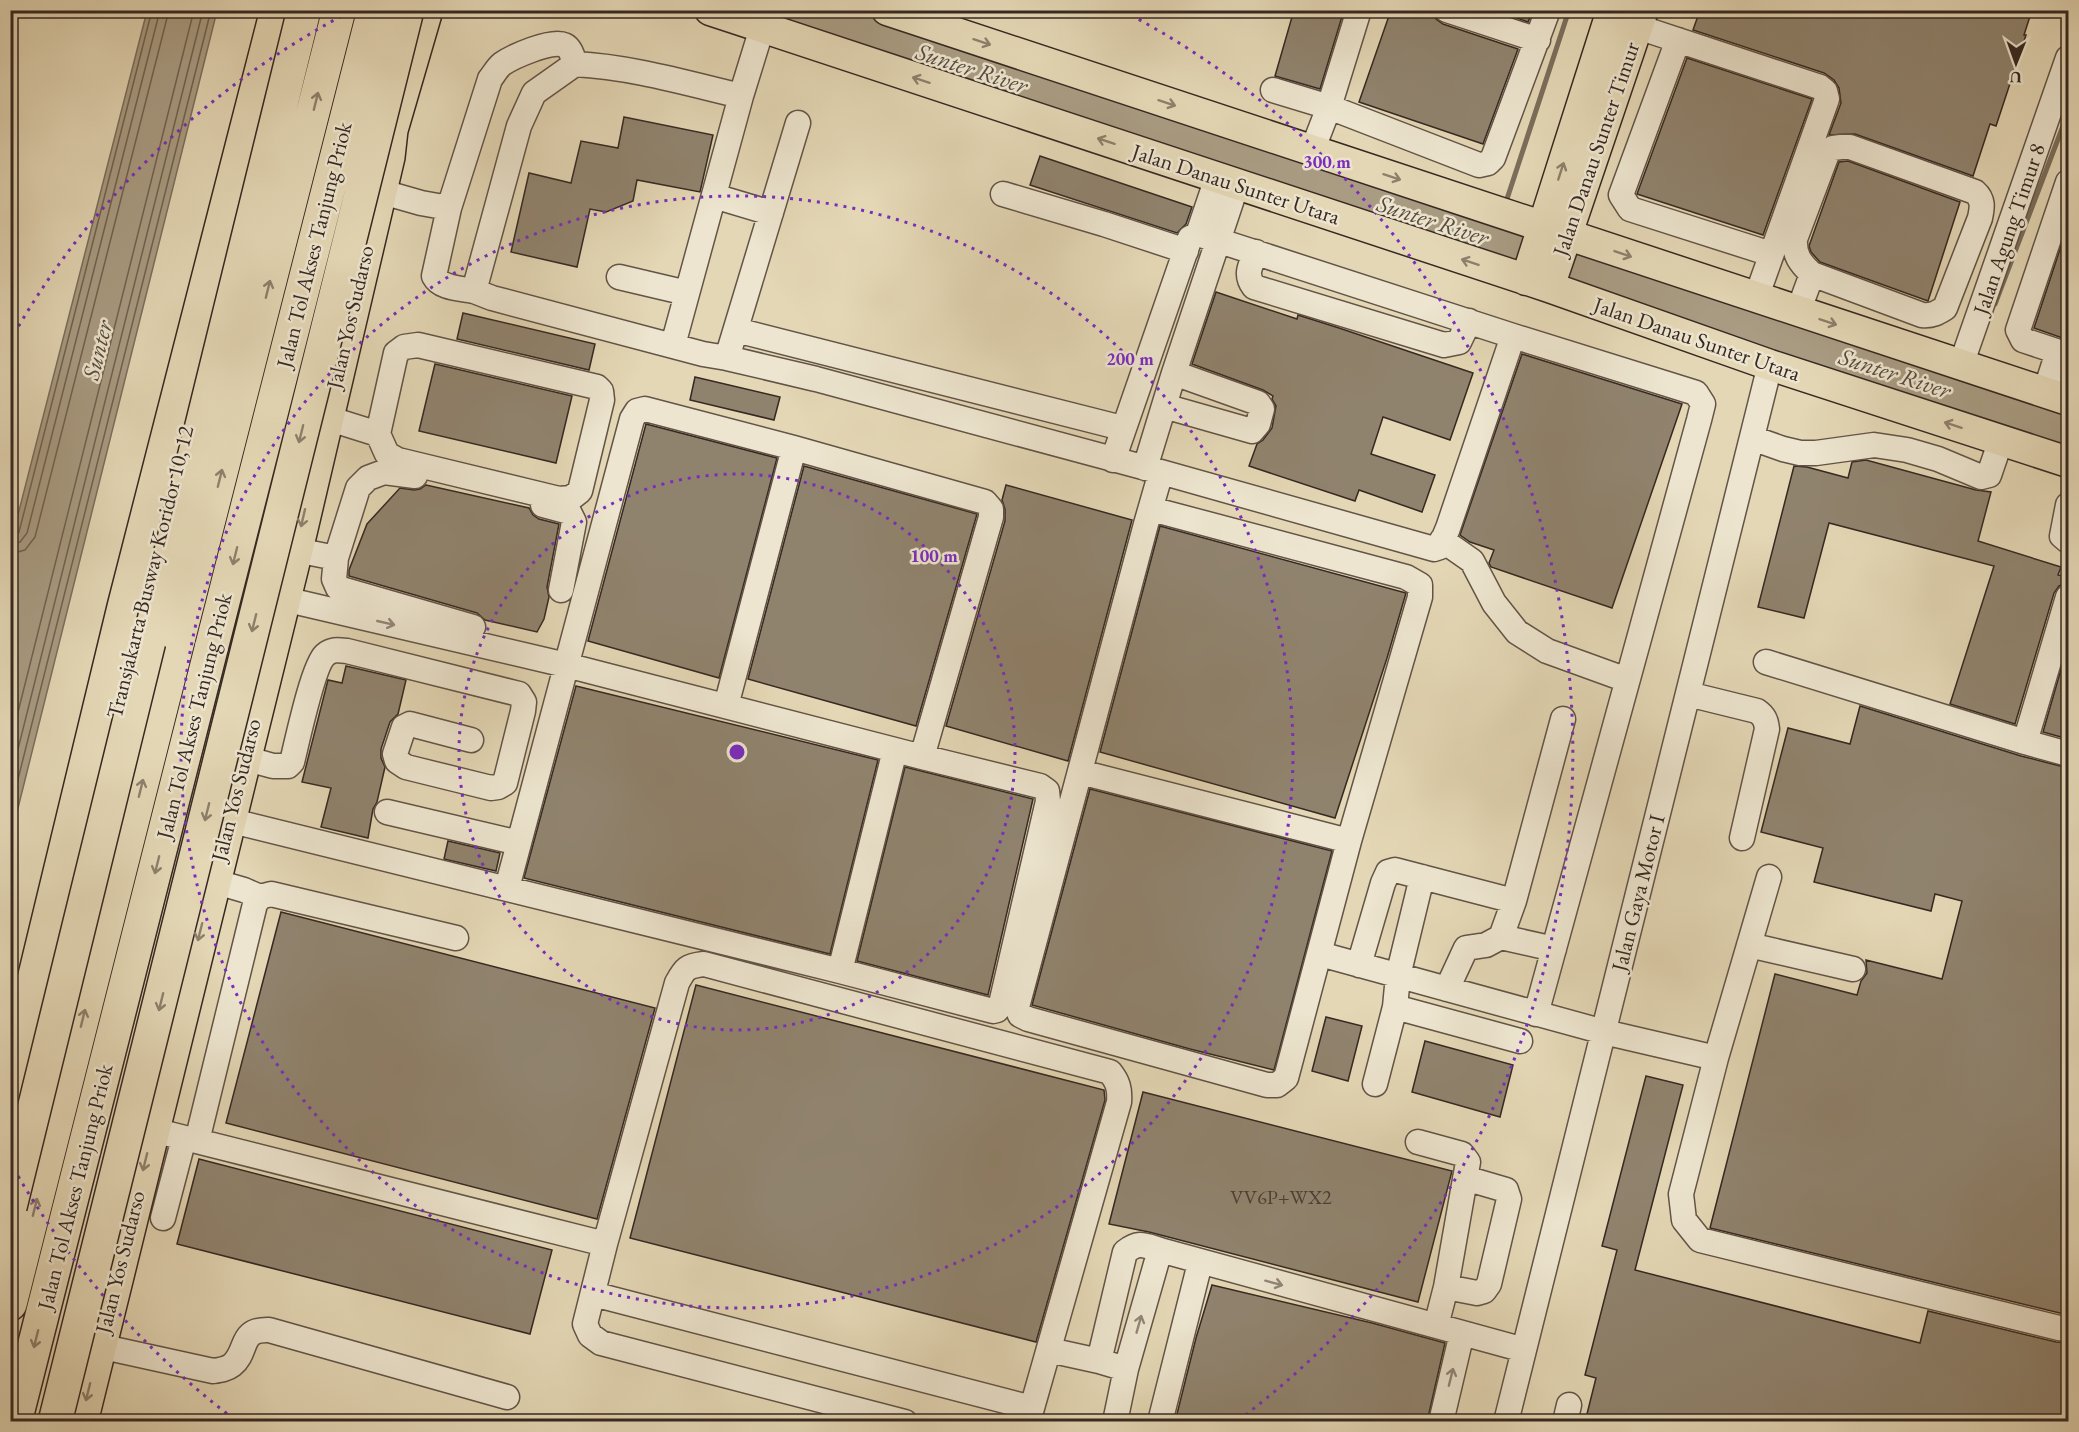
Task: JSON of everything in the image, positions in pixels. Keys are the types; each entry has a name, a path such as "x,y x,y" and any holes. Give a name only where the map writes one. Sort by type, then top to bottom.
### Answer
{"highway":[{"name":"Jalan Tol Akses Tanjung Priok","path":"10,1304 339,10"},
{"name":"Jalan Tol Akses Tanjung Priok","path":"15,1422 374,10"},
{"path":"289,12 299,36 309,46 321,55 349,65 371,65 392,60 403,52 423,15"},
{"path":"10,1079 124,607 225,210 289,12"},
{"path":"10,1207 289,12"},
{"path":"55,1422 423,15"},
{"name":"Jalan Yos Sudarso","path":"81,1422 99,1346 178,1136 213,881 296,550 388,157 400,132 423,15"},
{"path":"225,210 235,188 249,173 270,161 284,157 314,156 341,166 363,186 371,207 372,223"}],"main road":[{"name":"Jalan Danau Sunter Utara","path":"710,10 1227,181 1546,258 1755,298 2057,396"},
{"name":"Jalan Danau Sunter Utara","path":"887,10 1501,213 1546,258 1770,366 2068,462"},
{"name":"Jalan Danau Sunter Timur","path":"1546,258 1612,10"},
{"name":"Jalan Danau Sunter Timur","path":"1546,258 1640,19"}],"street":[{"path":"1312,151 1329,107 1359,10"},
{"path":"1447,10 1538,40"},
{"path":"1273,90 1329,107 1479,165 1488,163 1493,158 1548,10"},
{"name":"Transjakarta Busway Koridor 10, 12","path":"10,1133 289,12"},
{"path":"1640,19 1678,40 1820,87 1825,91 1827,99 1755,298"},
{"path":"673,345 741,96 762,28"},
{"path":"1678,40 1621,195 1623,201 1630,209 1771,254"},
{"path":"575,64 565,45 556,43 514,57 500,66 490,78 449,208 434,276 437,281 492,298 816,379 1153,470 1429,549 1440,546 1513,336"},
{"name":"Jalan Agung Timur 8","path":"1968,368 2009,227 2068,58"},
{"path":"474,291 519,126 534,93 575,64 609,66 636,71 741,96"},
{"path":"727,358 798,123"},
{"path":"1850,147 1975,192 1980,197 1982,205 1980,218 1945,308 1930,316 1812,274 1798,260 1795,238 1827,154 1833,148 1850,147"},
{"path":"1113,460 1122,428 1227,181"},
{"path":"2057,396 2063,354 2023,340 2018,330 2068,182"},
{"path":"380,191 422,204 449,208"},
{"path":"1003,194 1104,224 1256,252 1696,393 1702,404 1536,1014"},
{"path":"714,196 771,213"},
{"path":"1980,218 2009,227"},
{"path":"1151,509 1406,577 1420,585 1420,597 1349,841 1286,1078 1277,1085 1267,1085 1028,1019 1020,1015 1017,1006 1151,509 1153,470 1164,406 1174,373 1200,242"},
{"path":"1256,252 1248,270 1249,280 1254,287 1444,345 1459,342 1469,321"},
{"path":"1798,312 1812,274"},
{"path":"619,277 687,293"},
{"path":"736,330 1122,428"},
{"path":"327,418 378,434 387,454 398,460 559,499 571,498 580,491 602,400 601,391 597,387 418,345 404,347 396,353 378,434"},
{"name":"Jalan Gaya Motor I","path":"1506,1422 1770,366"},
{"path":"1164,406 1252,431 1258,424 1262,409 1258,403 1174,373"},
{"path":"507,888 632,418 637,411 645,409 794,448 985,502 991,509 991,517 922,758"},
{"path":"1752,438 1800,453 1874,445 1896,448 1938,459 1981,477 1989,475 2001,440"},
{"path":"726,706 794,448"},
{"path":"474,627 338,588 334,579 336,558 358,488 368,478 384,472 430,478 569,512 574,522 561,590"},
{"path":"2068,505 2062,536 2068,541"},
{"path":"1442,540 1472,561 1494,603 1516,632 1547,651 1627,680"},
{"path":"296,550 336,558"},
{"path":"2025,742 2068,597"},
{"path":"228,820 993,1011 998,1010 1001,1004 1048,801 1047,791 1040,786 922,758 566,664 284,599"},
{"path":"244,758 273,766 288,766 292,762 311,687 323,657 332,650 347,651 519,694 524,702 524,711 505,783 498,787 491,788 406,767 397,761 396,754 404,727 410,724 471,740"},
{"path":"1766,662 2025,742 2068,753"},
{"path":"1688,694 1757,711 1763,715 1766,722 1767,729 1742,838"},
{"path":"1501,937 1514,901 1563,719"},
{"path":"840,971 895,750"},
{"path":"1080,772 1349,841"},
{"path":"387,812 519,843"},
{"path":"1359,965 1388,872 1395,870 1514,901"},
{"path":"1375,1084 1395,1007 1398,976 1422,877"},
{"path":"1769,877 1716,1058 1681,1194 1684,1220 1700,1240 2068,1329"},
{"path":"213,881 260,897 271,894 456,938"},
{"path":"164,1218 178,1136 255,904 260,897"},
{"path":"1447,989 1466,948 1486,945 1501,937 1554,949"},
{"path":"1749,945 1853,969"},
{"path":"1320,954 1604,1032 1716,1058"},
{"path":"593,1294 1030,1415 1119,1102 1120,1090 1110,1072 704,964 689,966 683,972 677,983 605,1244 585,1324 590,1335 600,1343 905,1422"},
{"path":"1395,1007 1520,1041"},
{"path":"178,1136 605,1244"},
{"path":"1418,1142 1462,1154 1468,1161 1446,1287 1436,1326"},
{"path":"1446,1287 1477,1293 1484,1291 1489,1284 1509,1199 1506,1191 1466,1178"},
{"path":"1100,1361 1125,1252 1134,1245 1142,1244 1200,1263 1524,1350"},
{"path":"1115,1422 1126,1369 1160,1250"},
{"path":"1160,1422 1200,1263"},
{"path":"99,1346 213,1371 225,1369 234,1364 249,1335 258,1330 269,1330 507,1397"},
{"path":"1441,1422 1462,1333"},
{"path":"1049,1350 1126,1369"}],"water":[{"name":"Sunter","path":"147,11 217,11 11,836 11,542"}],"building":[{"path":"1294,10 1344,10 1320,89 1275,76"},
{"path":"1391,10 1433,10 1436,19 1443,24 1518,49 1483,144 1359,102"},
{"path":"1494,10 1533,10 1528,22"},
{"path":"1700,10 2032,10 1996,126 1990,124 1973,176 1855,134 1829,135 1841,103 1839,88 1834,80 1824,73 1693,30"},
{"path":"1687,58 1812,99 1763,235 1637,194"},
{"path":"624,117 713,135 700,192 637,180 633,201 606,212 590,209 577,267 511,252 529,173 571,183 581,141 618,148"},
{"path":"1040,156 1192,207 1186,224 1177,233 1030,185"},
{"path":"1848,161 1960,202 1928,301 1820,262 1811,252 1809,246 1839,162"},
{"path":"2068,225 2068,340 2034,328"},
{"path":"1216,292 1297,319 1298,315 1473,373 1450,440 1383,417 1371,454 1435,475 1422,512 1359,490 1355,501 1249,466 1257,444 1272,428 1276,406 1272,399 1273,396 1263,390 1192,364"},
{"path":"463,313 595,344 589,370 457,339"},
{"path":"1522,354 1682,404 1612,608 1491,567 1489,563 1494,550 1470,542 1460,535"},
{"path":"435,364 572,396 556,463 419,431"},
{"path":"695,377 780,397 774,420 690,400"},
{"path":"646,424 777,458 719,678 588,641"},
{"path":"1866,460 1991,492 1978,541 2061,567 2058,575 2068,577 2068,583 2059,586 2054,593 2015,724 1950,704 1994,566 1829,523 1804,618 1758,607 1794,466 1807,467 1848,478 1852,462"},
{"path":"804,466 977,514 916,726 748,679"},
{"path":"426,485 529,508 539,519 559,524 547,587 549,597 544,619 537,632 485,620 477,613 349,576 349,570 367,524 400,488 414,490"},
{"path":"1006,485 1132,520 1068,761 946,726 1005,521 1002,500"},
{"path":"1160,526 1406,593 1335,818 1100,752"},
{"path":"2068,645 2068,739 2043,732"},
{"path":"346,666 406,680 398,714 390,722 381,749 381,758 385,767 377,802 373,809 368,838 321,827 331,788 302,782 328,680 342,683"},
{"path":"576,686 878,760 830,954 524,878"},
{"path":"1860,706 2021,756 2068,768 2068,1315 1710,1228 1775,974 1857,995 1861,981 1867,973 1866,960 1942,979 1962,901 1935,894 1931,911 1814,882 1823,848 1761,832 1788,728 1850,744"},
{"path":"905,767 1033,799 988,995 857,961"},
{"path":"1090,789 1332,851 1274,1070 1032,1005"},
{"path":"448,841 500,853 496,871 444,859"},
{"path":"281,912 655,1008 597,1219 226,1123"},
{"path":"696,985 1104,1090 1105,1100 1036,1342 630,1238"},
{"path":"1326,1017 1362,1026 1348,1081 1312,1071"},
{"path":"1425,1041 1513,1065 1500,1117 1412,1092"},
{"path":"1646,1076 1683,1085 1635,1270 1920,1343 1928,1311 2068,1343 2068,1422 1585,1422 1596,1378 1585,1375 1617,1250 1602,1246"},
{"path":"1143,1092 1452,1171 1418,1302 1149,1232 1109,1224"},
{"path":"199,1159 552,1250 530,1334 177,1244"},
{"path":"1212,1285 1445,1343 1427,1422 1175,1422"}],"waterway":[{"name":"Sunter River","path":"798,10 1493,242 2068,430"},
{"path":"1505,205 1569,10"},
{"path":"1995,304 2068,113"},
{"path":"1493,242 1499,223"},
{"path":"1960,395 1966,377"}]}
